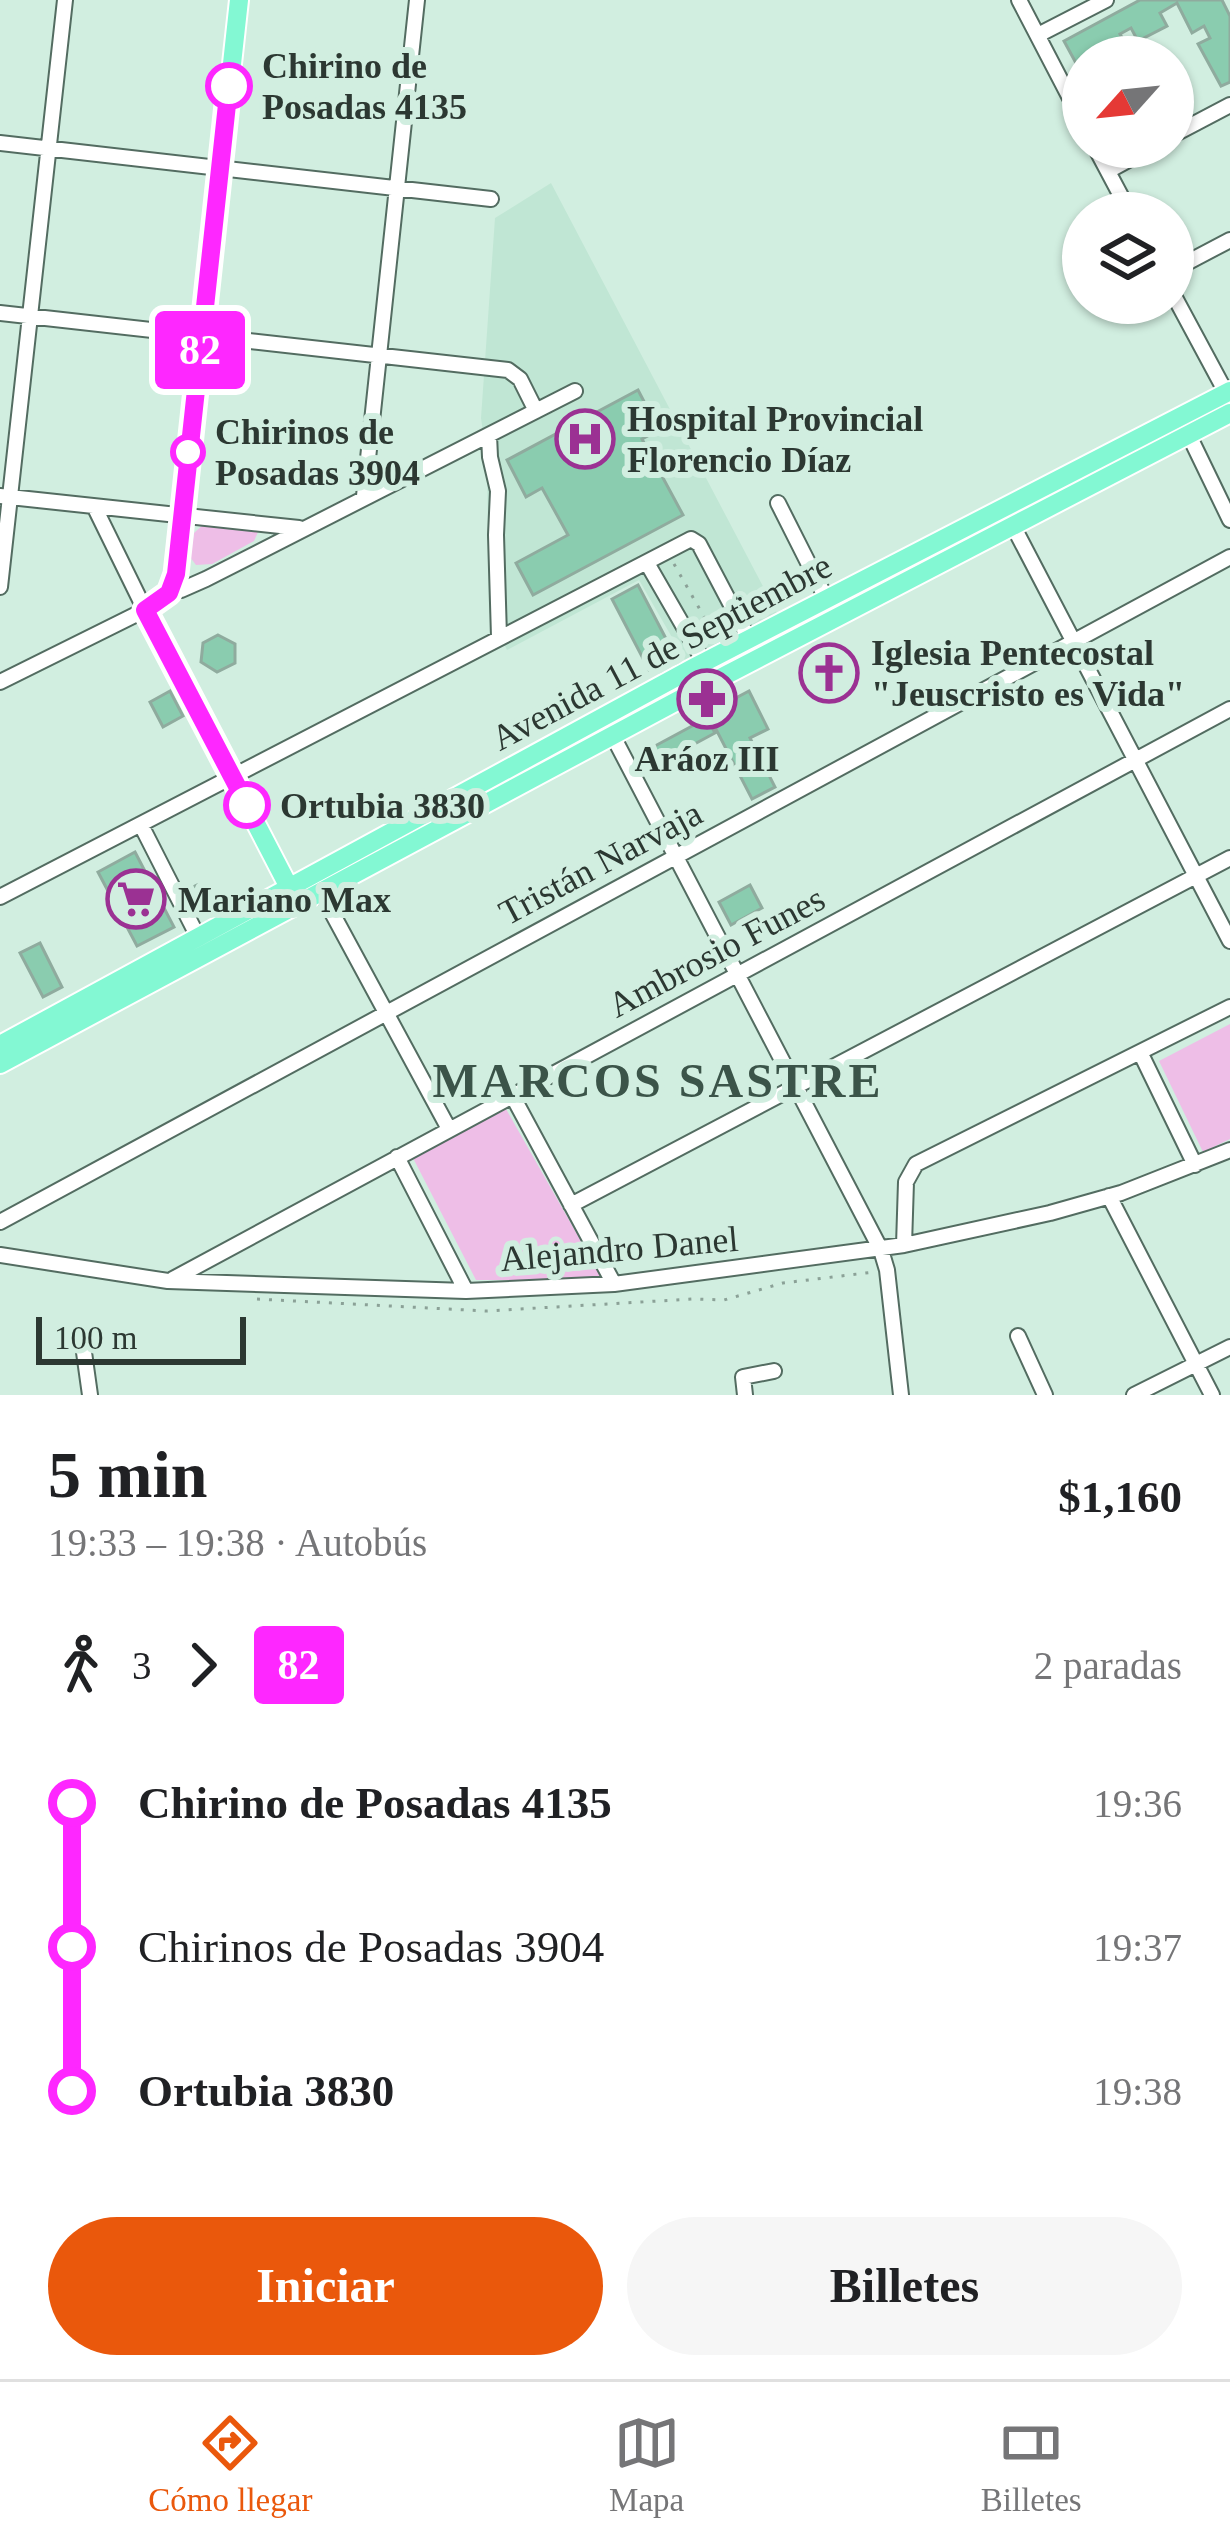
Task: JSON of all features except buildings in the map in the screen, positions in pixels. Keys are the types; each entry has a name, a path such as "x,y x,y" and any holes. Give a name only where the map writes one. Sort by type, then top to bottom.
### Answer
{"main road":[{"path":"238,0 176,574 170,591 145,610 294,896"},
{"name":"Avenida 11 de Septiembre","path":"0,1064 294,896 614,736 715,681 754,649 1229,400"},
{"name":"Avenida 11 de Septiembre","path":"317,884 704,662 754,649"},
{"name":"Avenida 11 de Septiembre","path":"0,1045 198,937 294,896"}],"street":[{"path":"0,586 5,497 65,0"},
{"path":"364,496 417,0"},
{"path":"1019,0 1062,82"},
{"path":"1038,35 1106,0"},
{"path":"1194,124 1230,105"},
{"path":"0,143 490,199"},
{"path":"1106,168 1119,192"},
{"path":"1108,171 1113,168"},
{"path":"1194,259 1230,240"},
{"path":"0,313 486,367 520,379 536,411"},
{"path":"1189,324 1229,400"},
{"path":"170,591 206,579 575,391"},
{"path":"1184,427 1230,520"},
{"path":"490,434 498,491 495,641"},
{"path":"5,497 302,528"},
{"path":"778,503 831,609"},
{"path":"0,682 145,610 94,506"},
{"path":"1008,517 1230,941"},
{"path":"0,897 691,539 696,540 754,649"},
{"name":"Tristán Narvaja","path":"0,1222 1230,557"},
{"path":"646,563 715,681"},
{"name":"Ambrosio Funes","path":"168,1281 1230,709"},
{"path":"603,717 881,1250 901,1395"},
{"path":"141,825 198,937"},
{"path":"571,1205 1230,858"},
{"path":"317,884 449,1129"},
{"path":"904,1245 906,1182 916,1164 1230,1007"},
{"path":"1141,1054 1195,1165"},
{"path":"512,1095 614,1284"},
{"name":"Alejandro Danel","path":"0,1255 168,1281 466,1292 614,1284 904,1245 1109,1196 1230,1150"},
{"path":"397,1157 466,1292"},
{"path":"1109,1196 1212,1395"},
{"path":"1018,1336 1045,1395"},
{"path":"83,1345 90,1395"},
{"path":"1134,1395 1230,1347"},
{"path":"746,1395 742,1377 774,1370"}],"path":[{"path":"667,552 711,629"},
{"path":"690,639 736,616"}],"shaded area":[{"name":"Hospital Provincial Florencio Díaz","path":"551,183 777,613 685,660 639,580 507,650 489,612 487,461 481,418 495,218"},
{"path":"205,523 258,532 254,541 212,564 196,565 190,557 194,533"},
{"path":"1230,1024 1230,1139 1203,1152 1159,1061"},
{"path":"506,1109 603,1280 476,1280 413,1158"}],"bus line":[{"name":"82","path":"229,86 176,574 169,593 145,610 247,805"}],"place":[{"name":"Chirino de Posadas 4135","path":"229,86"},
{"name":"Hospital Provincial Florencio Díaz","path":"585,439"},
{"name":"Chirinos de Posadas 3904","path":"188,452"},
{"name":"Iglesia Pentecostal \"Jeuscristo es Vida\"","path":"829,673"},
{"name":"Aráoz III","path":"707,699"},
{"name":"Ortubia 3830","path":"247,805"},
{"name":"Mariano Max","path":"136,899"}],"district":[{"name":"MARCOS SASTRE","path":"658,1080"}]}
